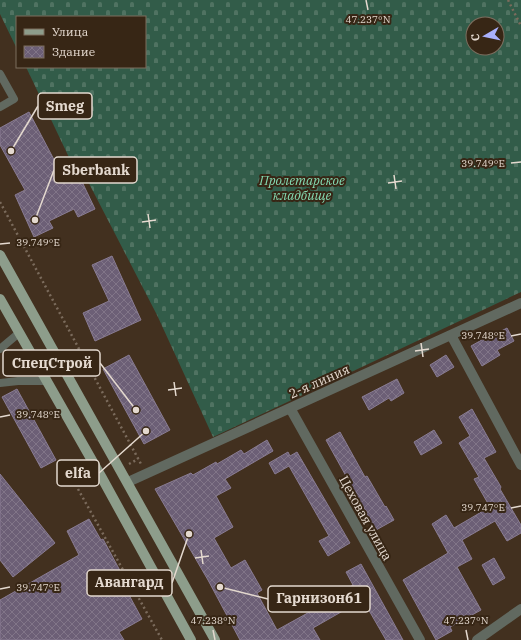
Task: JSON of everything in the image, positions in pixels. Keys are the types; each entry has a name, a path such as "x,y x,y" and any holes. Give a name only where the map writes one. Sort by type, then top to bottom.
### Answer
{"main road":[{"path":"0,255 215,640"},
{"path":"0,299 191,640"}],"street":[{"name":"2-я линия","path":"128,482 521,303"},
{"path":"451,335 521,465"},
{"name":"Цеховая улица","path":"290,408 420,640"},
{"path":"478,640 521,609"}],"lane":[{"path":"0,74 14,99 0,106"},
{"path":"0,349 19,333"},
{"path":"0,383 18,381 46,381"}],"path":[{"path":"508,0 521,26"},
{"path":"0,202 138,459"},
{"path":"78,489 162,640"}],"green space":[{"name":"Пролетарское кладбище","path":"0,0 521,0 521,292 213,437 157,315 80,166 75,170 26,68 146,68 146,16 16,16 16,47 0,14"}],"building":[{"path":"29,112 61,173 75,167 95,209 78,217 74,209 49,221 53,228 34,237 15,195 25,190 0,145 0,128"},
{"path":"112,256 141,320 95,341 83,313 109,301 92,265"},
{"path":"507,328 514,341 497,350 500,355 482,366 471,346"},
{"path":"129,355 170,430 144,444 103,369"},
{"path":"446,355 454,367 437,377 430,365"},
{"path":"397,379 404,393 391,401 389,398 369,410 362,397"},
{"path":"17,389 56,460 41,468 2,397"},
{"path":"472,409 496,452 484,458 521,525 521,533 507,541 495,521 462,540 472,559 457,567 481,610 450,627 452,631 436,640 403,580 448,553 432,524 446,515 454,528 490,507 474,479 479,477 459,443 470,436 459,417"},
{"path":"434,430 442,443 421,455 414,442"},
{"path":"340,432 365,477 367,476 394,520 376,530 326,440"},
{"path":"267,440 273,451 225,479 231,488 216,496 233,527 214,538 231,568 245,560 262,590 257,593 277,630 324,604 323,603 353,585 346,572 361,564 403,640 386,640 362,600 313,628 320,640 240,640 208,580 155,489 191,473 193,475 216,462 217,464 241,450 244,454"},
{"path":"288,452 290,456 297,452 350,543 328,556 319,541 329,536 289,466 275,474 269,463"},
{"path":"0,474 55,543 13,577 0,560"},
{"path":"89,519 101,540 103,539 132,593 129,595 142,619 119,632 124,640 0,640 0,600 79,555 67,531"},
{"path":"494,558 505,578 493,585 482,565"}],"place":[{"name":"Smeg","path":"11,151"},
{"name":"Sberbank","path":"35,220"},
{"name":"СпецСтрой","path":"136,410"},
{"name":"elfa","path":"146,431"},
{"name":"Авангард","path":"189,534"},
{"name":"Гарнизон61","path":"220,587"}]}
